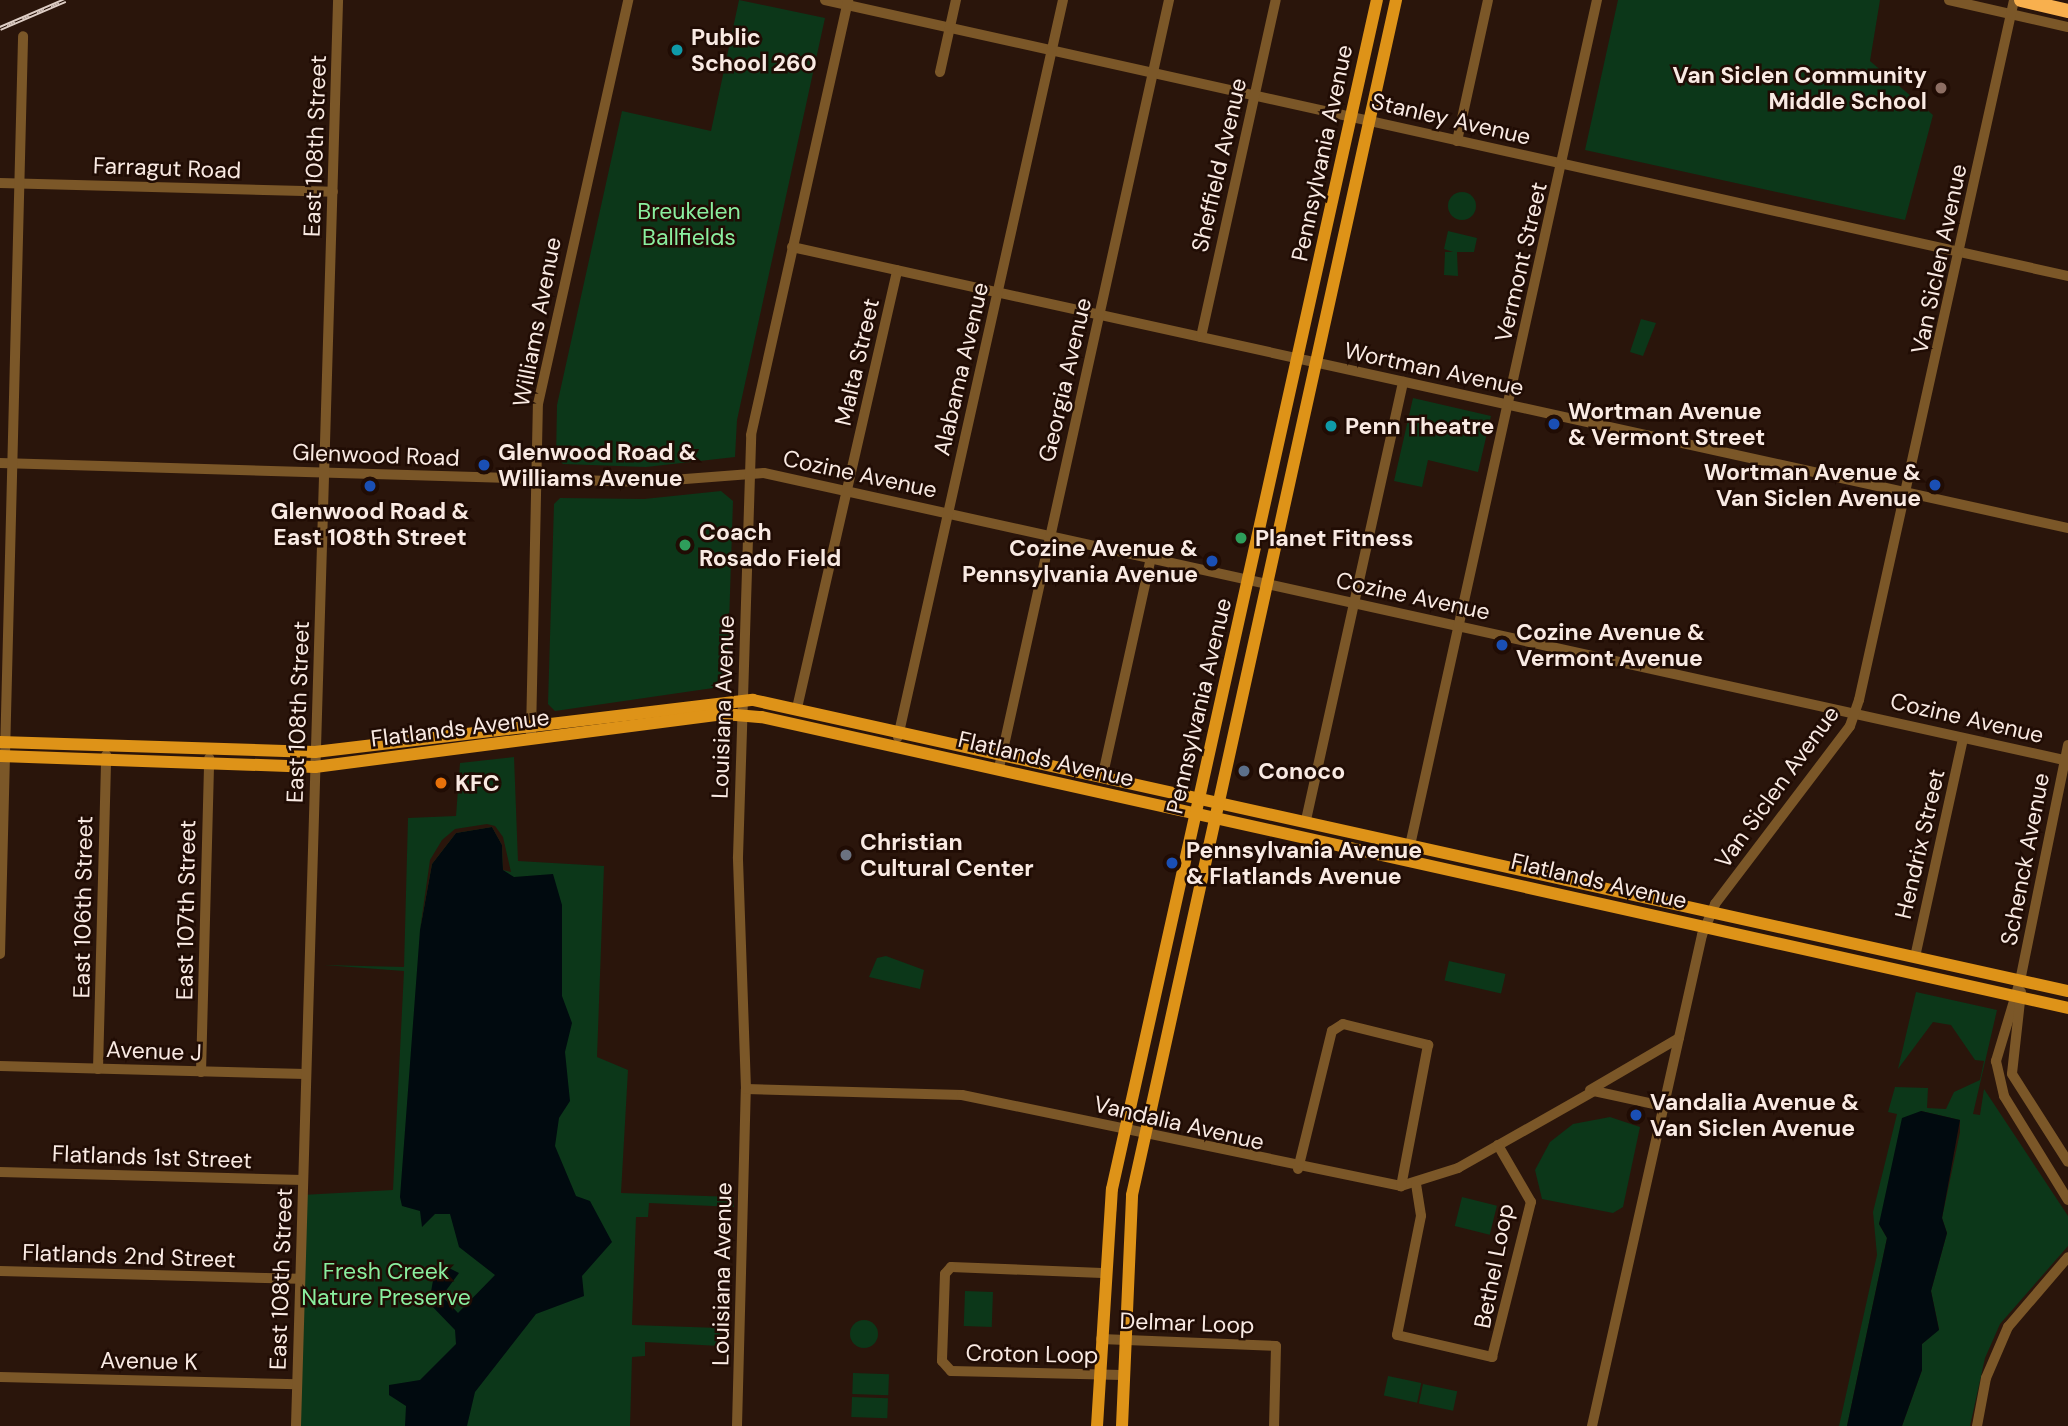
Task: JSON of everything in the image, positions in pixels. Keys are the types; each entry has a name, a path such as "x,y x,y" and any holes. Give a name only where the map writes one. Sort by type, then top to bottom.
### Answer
{"highway":[{"path":"2021,0 2068,10"}],"main road":[{"name":"Pennsylvania Avenue","path":"1097,1426 1106,1220 1377,0"},
{"name":"Pennsylvania Avenue","path":"1122,1426 1127,1221 1395,0"},
{"name":"Flatlands Avenue","path":"3,749 106,745 315,752 744,700 797,708 1103,774 2068,991"},
{"name":"Flatlands Avenue","path":"3,749 106,760 315,767 743,715 999,768 1195,816 1407,859 2068,1008"}],"street":[{"name":"East 108th Street","path":"296,1426 338,0"},
{"name":"Williams Avenue","path":"530,741 541,383 628,0"},
{"name":"Stanley Avenue","path":"825,0 847,2 1052,51 2067,275"},
{"path":"940,72 956,0"},
{"name":"Alabama Avenue","path":"896,747 1063,0"},
{"name":"Georgia Avenue","path":"999,768 1169,0"},
{"name":"Sheffield Avenue","path":"1201,337 1276,0"},
{"path":"1457,141 1488,0"},
{"name":"Vermont Street","path":"1407,859 1597,0"},
{"path":"1949,0 2068,27"},
{"name":"Van Siclen Avenue","path":"1592,1426 1706,927 1712,912 1856,712 1907,492 2014,0"},
{"name":"Louisiana Avenue","path":"737,1426 746,1089 738,928 751,435 847,2"},
{"path":"0,954 3,749 15,463 23,36"},
{"name":"Farragut Road","path":"0,183 332,192"},
{"name":"Wortman Avenue","path":"792,247 2068,528"},
{"path":"2067,275 2068,263"},
{"name":"Malta Street","path":"797,708 897,270"},
{"path":"1306,820 1403,382"},
{"name":"Glenwood Road","path":"0,463 646,482 750,471"},
{"name":"Cozine Avenue","path":"750,471 1856,712 2066,761"},
{"path":"1103,774 1151,558"},
{"name":"Hendrix Street","path":"1914,957 1963,739"},
{"name":"East 106th Street","path":"98,1069 106,745"},
{"name":"Schenck Avenue","path":"2018,997 2068,745"},
{"name":"East 107th Street","path":"201,1072 209,748"},
{"path":"2018,997 2011,1067 2068,1162"},
{"path":"2018,997 1996,1072 2012,1111 2068,1200"},
{"path":"1298,1169 1332,1031 1343,1024 1428,1045 1401,1186"},
{"name":"Vandalia Avenue","path":"746,1089 961,1095 1298,1169 1401,1186 1416,1185 1497,1146 1679,1038"},
{"name":"Avenue J","path":"0,1066 306,1074"},
{"name":"Vandalia Avenue","path":"1582,1097 1607,1090 1663,1106"},
{"name":"Bethel Loop","path":"1416,1185 1421,1216 1397,1335 1492,1357 1531,1202 1497,1146"},
{"name":"Flatlands 1st Street","path":"0,1172 303,1180"},
{"path":"1977,1426 1986,1378 2007,1327 2068,1258"},
{"name":"Croton Loop","path":"1102,1273 951,1267 945,1274 942,1361 951,1371 1122,1375"},
{"name":"Flatlands 2nd Street","path":"0,1272 299,1279"},
{"name":"Delmar Loop","path":"1101,1339 1276,1346 1274,1426"},
{"name":"Avenue K","path":"0,1377 297,1384"}],"green space":[{"name":"Breukelen Ballfields","path":"739,0 825,18 737,420 735,457 646,467 563,464 556,458 557,405 622,111 711,131"},
{"path":"1618,0 1880,0 1870,61 1933,115 1905,220 1585,150"},
{"path":"1462,192 1472,196 1476,206 1472,216 1462,220 1452,216 1448,206 1452,196"},
{"path":"1448,231 1477,238 1474,252 1457,252 1458,276 1444,275 1445,252 1453,252 1444,249"},
{"path":"1641,319 1656,323 1643,356 1630,352"},
{"path":"1413,398 1491,416 1478,472 1428,460 1422,487 1394,481"},
{"path":"721,491 733,501 727,686 555,711 548,704 554,504 560,498 644,499"},
{"name":"Fresh Creek Nature Preserve","path":"514,757 518,861 604,866 597,1057 628,1070 621,1193 734,1197 734,1207 649,1203 648,1217 636,1217 632,1325 720,1328 720,1346 645,1342 645,1356 632,1357 630,1426 461,1426 470,1389 528,1311 575,1292 573,1273 599,1247 603,1228 568,1190 551,1147 557,905 540,882 515,881 500,870 494,835 469,833 453,841 437,866 414,1200 452,1211 475,1257 500,1270 462,1323 460,1346 431,1380 408,1385 403,1397 420,1408 416,1426 296,1426 302,1195 393,1190 404,971 324,965 404,967 408,818 456,816 460,763"},
{"path":"886,956 924,970 920,989 869,977 877,958"},
{"path":"1449,961 1506,974 1501,994 1445,980"},
{"path":"1916,992 1997,1010 1973,1114 1980,1115 1984,1089 2068,1216 2068,1246 2000,1324 1985,1358 1970,1426 1902,1426 1922,1370 1922,1344 1939,1329 1931,1291 1947,1233 1942,1218 1960,1132 1960,1120 1921,1111 1879,1224 1887,1238 1847,1426 1839,1426 1877,1255 1873,1212 1897,1114 1888,1112 1895,1087 1928,1088 1927,1108 1946,1109 1954,1092 1980,1080 1984,1061 1975,1060 1951,1025 1933,1022 1898,1069"},
{"path":"1610,1117 1640,1127 1623,1207 1613,1213 1542,1199 1535,1170 1550,1142 1573,1124"},
{"path":"1462,1197 1497,1206 1490,1235 1455,1226"},
{"path":"965,1291 993,1292 992,1327 964,1326"},
{"path":"864,1320 874,1324 878,1334 874,1344 864,1348 854,1344 850,1334 854,1324"},
{"path":"853,1373 889,1374 888,1395 852,1394"},
{"path":"1388,1376 1421,1383 1417,1403 1384,1396"},
{"path":"1423,1384 1457,1391 1453,1411 1419,1404"},
{"path":"852,1397 888,1398 887,1418 851,1417"}],"shaded area":[{"path":"492,827 502,845 503,870 514,877 553,874 562,905 562,996 572,1023 565,1052 570,1101 559,1118 555,1146 576,1196 590,1201 612,1242 582,1276 584,1296 536,1314 475,1392 467,1426 405,1426 406,1406 389,1395 389,1385 420,1380 456,1344 455,1330 429,1303 434,1275 445,1266 459,1273 442,1296 458,1313 495,1275 459,1247 450,1214 435,1214 422,1227 420,1211 402,1206 400,1197 420,930 432,864 456,833"},
{"path":"1921,1111 1960,1120 1942,1218 1947,1233 1931,1291 1939,1330 1922,1344 1922,1370 1902,1426 1847,1426 1887,1238 1879,1224 1902,1118"}],"pier":[{"path":"487,824 495,826 503,837 511,872 503,870 502,845 492,827 456,833 432,864 420,930 430,860 442,840 455,829"}],"railway":[{"path":"0,28 65,0"}],"place":[{"name":"Public School 260","path":"677,50"},
{"name":"Van Siclen Community Middle School","path":"1941,88"},
{"name":"Wortman Avenue & Vermont Street","path":"1554,424"},
{"name":"Penn Theatre","path":"1331,426"},
{"name":"Glenwood Road & Williams Avenue","path":"484,465"},
{"name":"Wortman Avenue & Van Siclen Avenue","path":"1935,485"},
{"name":"Glenwood Road & East 108th Street","path":"370,486"},
{"name":"Planet Fitness","path":"1241,538"},
{"name":"Coach Rosado Field","path":"685,545"},
{"name":"Cozine Avenue & Pennsylvania Avenue","path":"1212,561"},
{"name":"Cozine Avenue & Vermont Avenue","path":"1502,645"},
{"name":"Conoco","path":"1244,771"},
{"name":"KFC","path":"441,783"},
{"name":"Christian Cultural Center","path":"846,855"},
{"name":"Pennsylvania Avenue & Flatlands Avenue","path":"1172,863"},
{"name":"Vandalia Avenue & Van Siclen Avenue","path":"1636,1115"}]}
